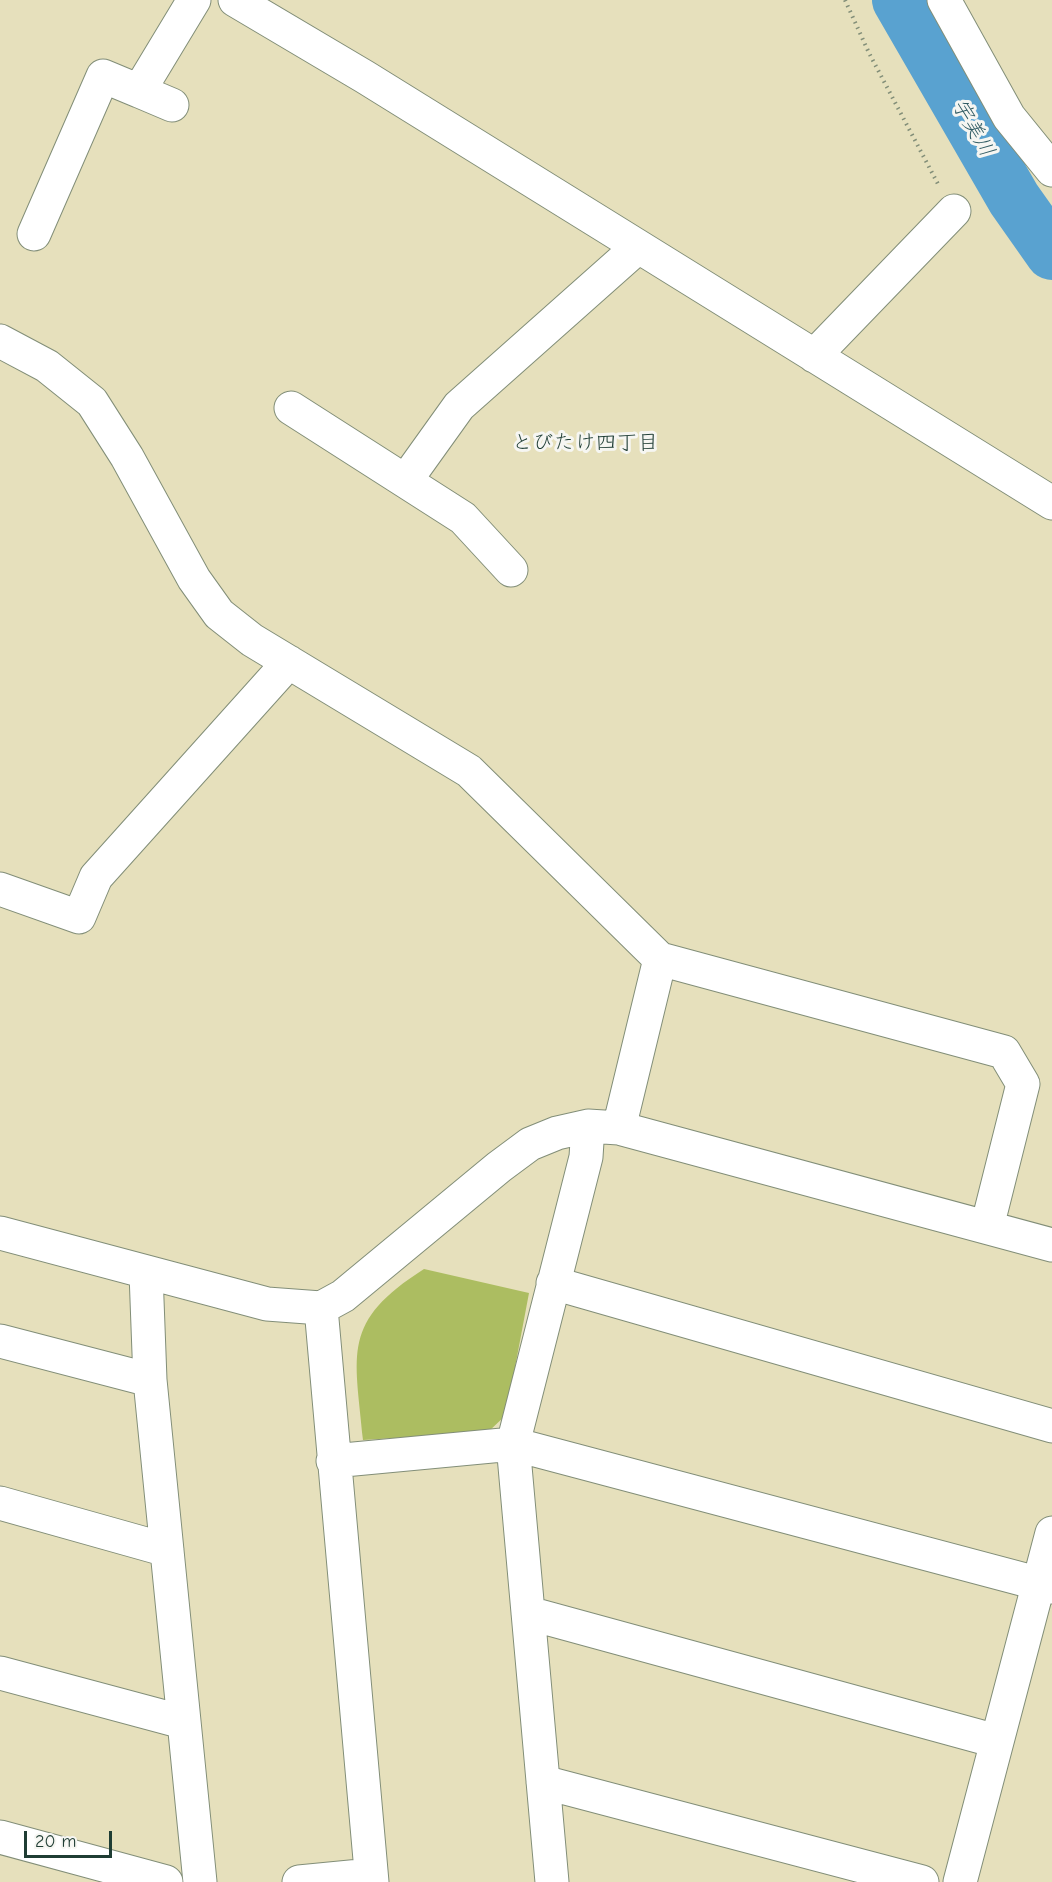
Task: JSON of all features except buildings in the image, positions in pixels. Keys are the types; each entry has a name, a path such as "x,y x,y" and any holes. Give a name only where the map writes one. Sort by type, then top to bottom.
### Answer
{"street":[{"path":"139,91 194,0"},
{"path":"235,0 638,246 1052,503"},
{"path":"944,0 1009,117 1052,170"},
{"path":"34,234 103,76 172,105"},
{"path":"814,356 954,212"},
{"path":"406,480 459,406 638,246"},
{"path":"0,342 47,366 92,402 127,457 194,579 219,614 252,640 469,771 660,959 1004,1052 1023,1083 987,1227"},
{"path":"291,408 463,518 511,570"},
{"path":"0,889 80,917 96,877 289,662"},
{"path":"552,1882 513,1444 586,1157 603,1127 660,959"},
{"path":"0,1233 267,1304 321,1308 343,1296 530,1144 557,1133 603,1127 1052,1245"},
{"path":"146,1273 150,1380 200,1882"},
{"path":"554,1283 1052,1426"},
{"path":"299,1882 371,1879 321,1308"},
{"path":"0,1341 150,1380"},
{"path":"333,1461 513,1444 1045,1585"},
{"path":"0,1503 167,1550"},
{"path":"960,1882 996,1741 1045,1585 1052,1533"},
{"path":"528,1613 996,1741"},
{"path":"0,1673 183,1722"},
{"path":"543,1782 922,1882"},
{"path":"0,1837 166,1882"}],"path":[{"path":"845,0 869,53 954,212"}],"green space":[{"path":"424,1269 529,1293 506,1415 488,1432 363,1440 357,1384 359,1341 366,1323 378,1306 397,1288"}],"waterway":[{"name":"宇美川","path":"899,0 1014,199 1052,253"}],"district":[{"name":"とびたけ四丁目","path":"585,443"}]}
